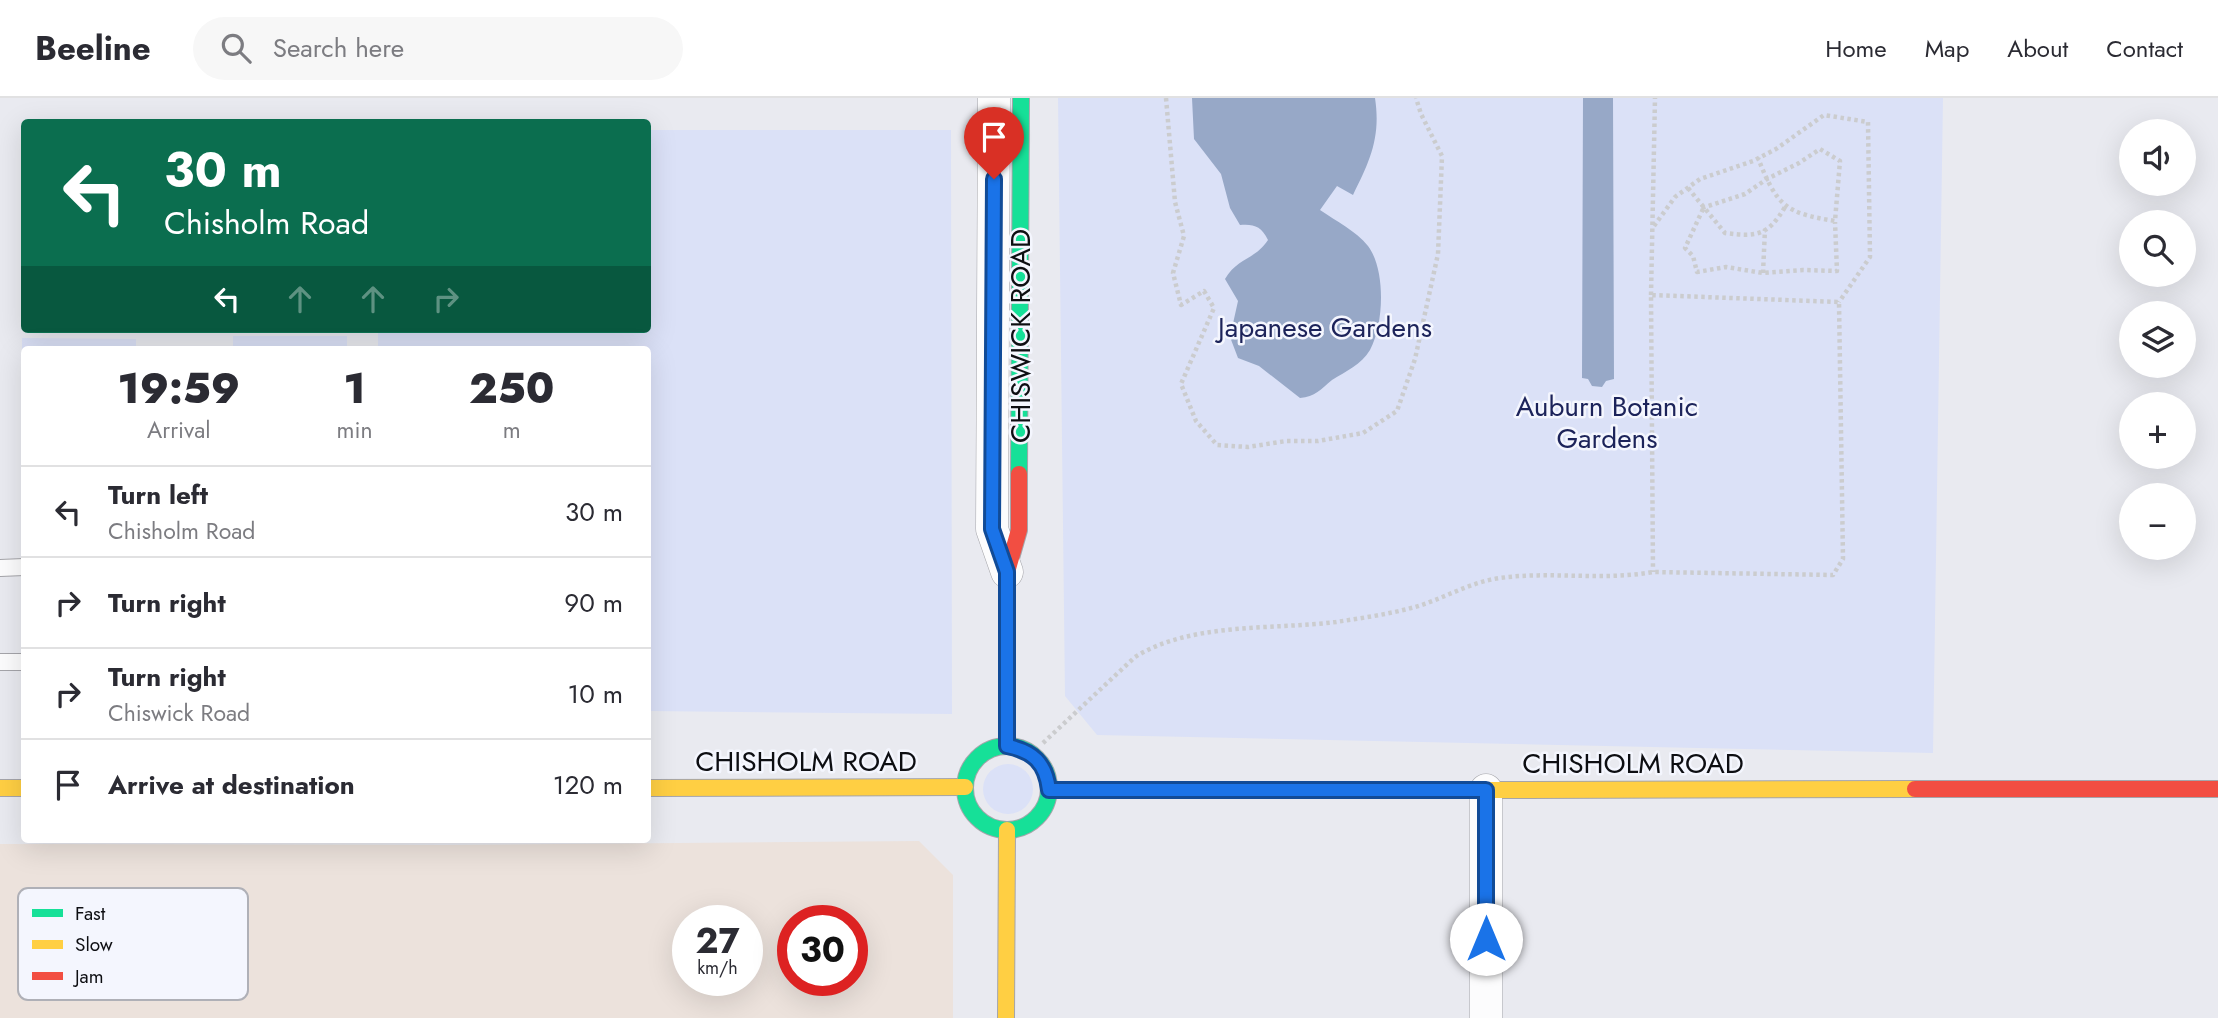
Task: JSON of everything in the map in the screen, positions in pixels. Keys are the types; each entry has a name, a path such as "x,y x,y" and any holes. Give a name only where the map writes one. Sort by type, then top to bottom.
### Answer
{"main road":[{"name":"CHISWICK ROAD","path":"1007,746 1007,572 1019,530 1021,98"},
{"path":"1007,746 1022,749 1035,756 1043,766 1049,790 1046,802 1031,822 1020,828 1007,830 982,822 972,812 965,787 973,762 994,748 1007,746"},
{"name":"CHISHOLM ROAD","path":"651,788 965,787"},
{"path":"0,788 21,788"},
{"name":"CHISHOLM ROAD","path":"1049,790 2218,789"},
{"path":"1006,1018 1007,830"}],"street":[{"name":"CHISWICK ROAD","path":"994,98 992,529 1007,572"},
{"path":"1486,790 1486,1018"}],"lane":[{"path":"0,568 21,567"},
{"path":"0,662 21,662"}],"path":[{"path":"1166,98 1175,202 1184,236 1173,274 1181,305 1204,291 1214,308 1181,384 1196,421 1217,445 1248,447 1286,441 1318,441 1363,433 1397,411 1415,359 1438,254 1442,156 1416,98"},
{"path":"1653,572 1651,295 1655,98"},
{"path":"1035,756 1043,742 1135,657 1152,646 1172,640 1229,630 1310,625 1378,615 1412,608 1499,578 1626,577 1653,572 1833,575 1843,559 1839,302 1870,257 1868,122 1824,115 1776,149 1700,179 1675,197 1654,226"},
{"path":"1819,149 1840,161 1835,221 1837,271 1763,273 1726,267 1696,272 1693,256 1685,248 1703,209 1745,194 1767,179 1799,163 1819,149"},
{"path":"1758,158 1767,179 1785,207 1805,216 1835,221"},
{"path":"1688,188 1725,233 1754,237 1777,222 1785,207"},
{"path":"1763,273 1765,229"},
{"path":"1651,295 1839,302"}],"shaded area":[{"path":"1192,98 1375,98 1373,148 1359,183 1353,195 1337,186 1320,210 1358,236 1374,256 1381,297 1378,326 1370,350 1362,360 1310,396 1300,398 1259,366 1238,358 1230,337 1238,301 1225,279 1235,266 1258,251 1268,240 1257,227 1240,225 1230,208 1221,174 1194,139"},
{"path":"1583,98 1613,98 1614,379 1606,381 1602,387 1592,386 1588,379 1582,378"},
{"path":"919,841 953,875 953,1018 0,1018 0,844 444,845"}],"green space":[{"name":"Auburn Botanic Gardens","path":"1058,98 1943,98 1933,753 1097,735 1065,696"},
{"path":"651,130 951,130 952,714 651,711 651,346 378,346 378,333 651,333"},
{"path":"233,336 347,336 347,346 233,346"},
{"path":"22,338 136,339 136,346 22,346"},
{"path":"1008,764 1025,772 1033,789 1025,806 1008,814 991,806 983,789 991,772"}],"traffic: fast":[{"path":"1019,474 1021,98"},
{"path":"1007,746 1023,749 1037,758 1046,772 1049,788 1046,804 1037,818 1023,827 1007,830 991,827 977,818 968,804 965,788 968,772 977,758 991,749 1007,746"},
{"path":"1049,790 1473,790"}],"traffic: slow":[{"path":"651,788 965,787"},
{"path":"0,788 21,788"},
{"path":"1473,790 1915,789"},
{"path":"1006,1018 1007,830"}],"traffic: jam":[{"path":"1007,746 1007,572 1019,530 1019,474"},
{"path":"1915,789 2218,789"}],"route":[{"path":"994,179 992,529 1007,572 1007,746 1022,749 1035,756 1043,766 1049,790 1486,790 1486,939"}],"park label":[{"name":"Japanese Gardens","path":"1325,327"}]}
